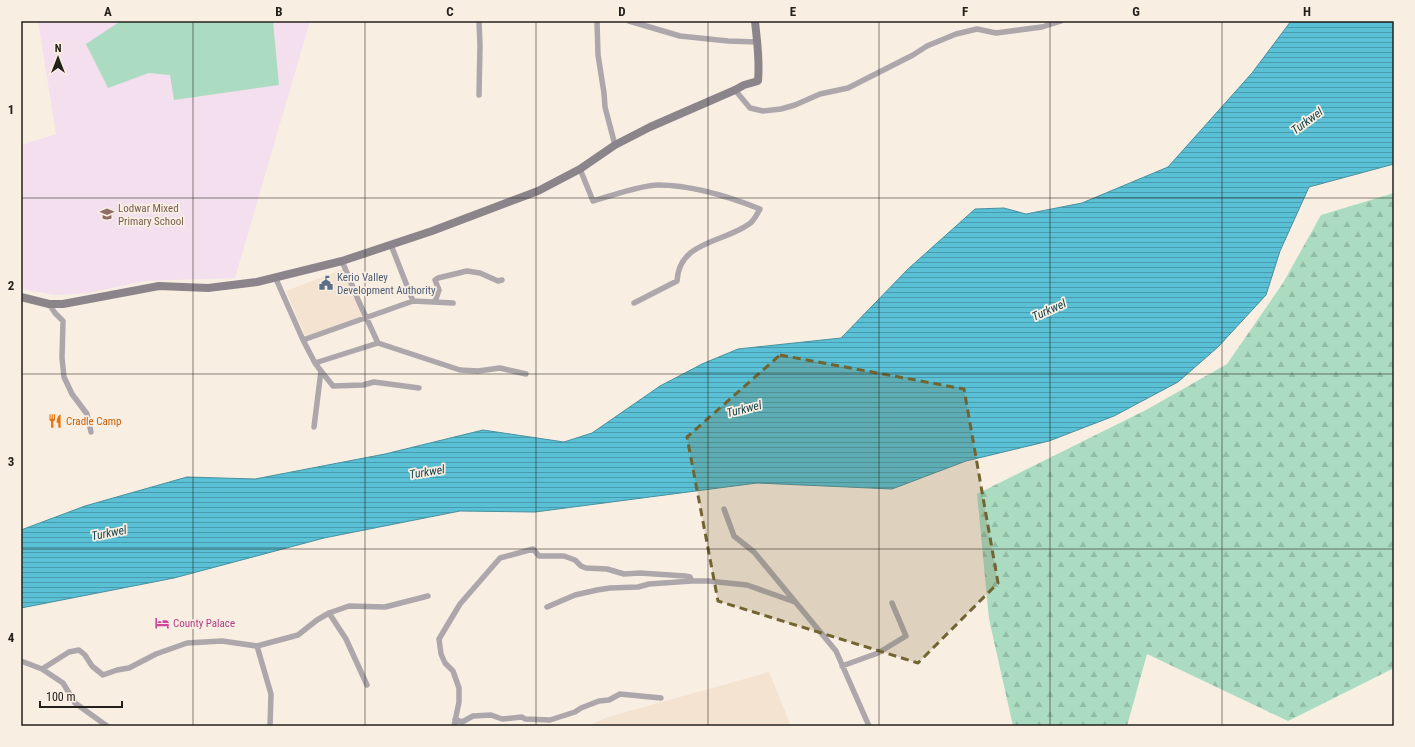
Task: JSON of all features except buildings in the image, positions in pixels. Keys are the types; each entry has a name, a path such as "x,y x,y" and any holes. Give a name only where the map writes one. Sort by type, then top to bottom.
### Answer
{"street":[{"path":"479,21 479,95"},
{"path":"597,21 598,55 605,107 615,145"},
{"path":"629,21 688,38 758,42"},
{"path":"21,297 49,304 63,304 159,286 208,288 276,279 342,261 482,214 538,191 580,169 615,145 650,127 758,80 760,64 755,21"},
{"path":"735,90 750,108 763,112 781,110 820,94 848,88 914,55 927,46 956,34 977,29 996,33 1042,27 1061,21"},
{"path":"580,169 593,201 657,185 696,190 729,198 760,209 750,224 697,248 686,256 679,267 677,281 634,303"},
{"path":"391,245 413,301"},
{"path":"342,261 378,343"},
{"path":"436,302 439,290 435,280 438,278 467,271 480,273 498,282 502,280"},
{"path":"276,279 315,363 333,386 363,385 374,382 419,388"},
{"path":"303,340 413,301 453,303"},
{"path":"49,304 54,313 63,321 62,358 64,377 72,394 87,414 91,432"},
{"path":"315,363 378,343 460,370 478,371 500,368 526,374"},
{"path":"314,427 321,371"},
{"path":"724,509 734,536 754,552 836,651 869,726"},
{"path":"454,726 460,702 460,688 453,671 445,663 440,654 439,639 460,604 500,558 533,549 539,556 564,556 575,560 581,566 591,569 607,569 624,574 640,573 685,576 690,577 692,581"},
{"path":"547,607 575,595 597,590 692,581 747,585 795,602"},
{"path":"42,669 69,652 79,650 85,655 92,666 103,675 129,668 156,654 187,644 222,641 257,646 298,635 317,620 348,606 385,607 428,596"},
{"path":"842,666 878,653 906,636 892,603"},
{"path":"330,613 346,639 367,685"},
{"path":"257,646 271,694 270,726"},
{"path":"21,661 42,669 63,683 75,703 107,726"},
{"path":"456,719 462,722 473,716 492,714 502,719 522,717 525,719 550,720 576,712 581,708 599,701 609,700 620,694 661,698"}],"highlighted area":[{"path":"780,355 964,389 998,583 918,663 718,601 687,437"}],"shaded area":[{"path":"38,21 310,21 235,278 144,281 89,293 55,295 21,289 21,145 56,134"},
{"path":"343,269 364,317 306,338 286,291"},
{"path":"769,672 791,726 588,726 608,717"}],"green space":[{"path":"273,21 279,85 174,100 170,75 149,73 108,88 86,44 119,22"},
{"path":"1394,193 1394,668 1288,721 1147,654 1127,726 1013,726 989,619 977,494 1146,410 1227,364 1283,283 1321,215"}],"water":[{"name":"Turkwel","path":"1291,21 1394,21 1394,164 1309,187 1280,251 1266,295 1218,347 1178,382 1114,416 1049,441 966,461 892,489 757,483 535,512 460,511 324,538 174,578 21,608 21,530 85,506 187,477 255,479 385,454 483,430 564,442 592,433 660,386 702,364 738,349 841,338 908,269 975,209 1004,208 1026,214 1082,203 1168,167 1252,73"}],"place":[{"name":"Lodwar Mixed Primary School","path":"107,214"},
{"name":"Kerio Valley Development Authority","path":"326,283"},
{"name":"Cradle Camp","path":"55,421"},
{"name":"County Palace","path":"162,623"}]}
